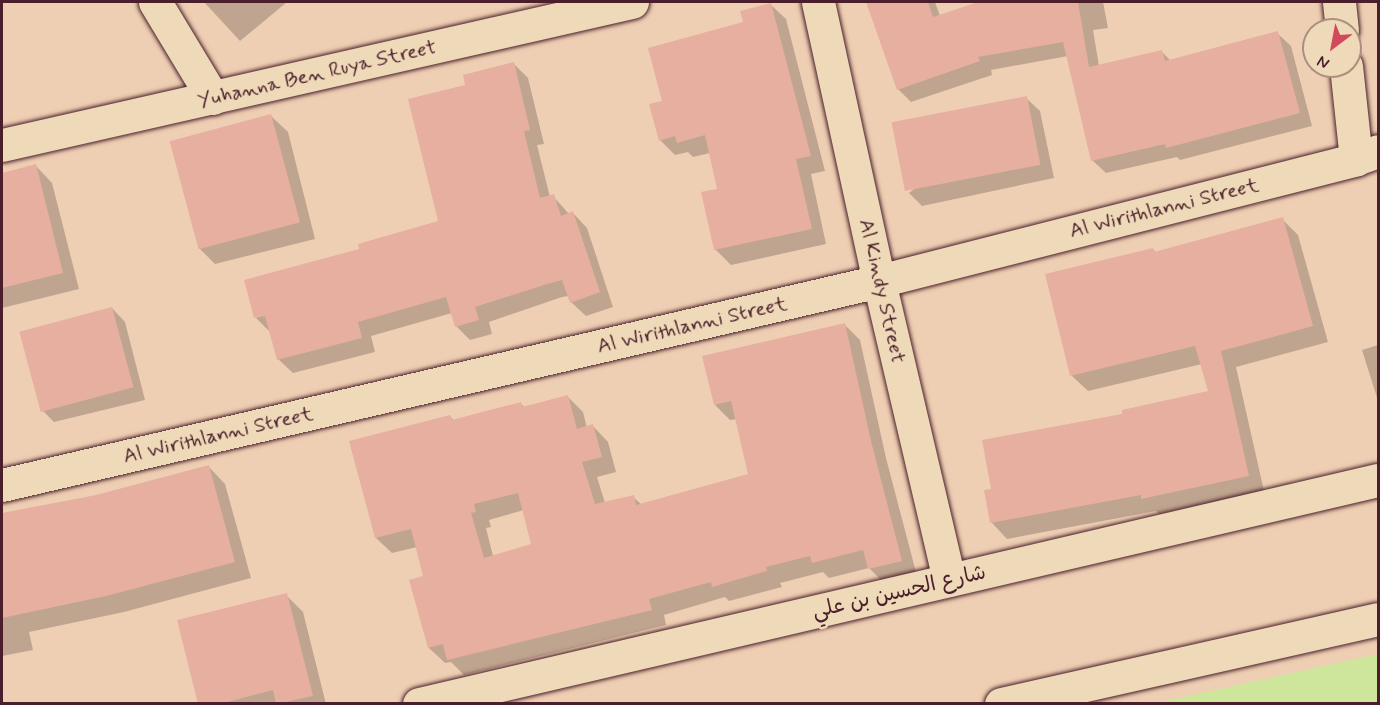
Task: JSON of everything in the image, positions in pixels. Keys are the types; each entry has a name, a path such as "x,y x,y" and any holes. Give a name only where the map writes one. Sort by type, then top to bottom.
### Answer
{"main road":[{"path":"154,2 213,98"},
{"name":"Yuhanna Ben Ruya Street","path":"2,146 213,98 556,9 632,2"},
{"name":"Al Kindy Street","path":"818,2 879,281 949,580"},
{"path":"1339,2 1341,18"},
{"path":"1349,78 1367,155"},
{"name":"Al Wirithlanni Street","path":"2,485 879,281 1367,155"},
{"name":"شارع الحسين بن علي","path":"419,704 1378,480"},
{"path":"1001,704 1378,619"}],"green space":[{"path":"1378,654 1378,703 1156,703"}],"building":[{"path":"866,2 928,2 933,17 978,2 1078,2 1089,67 1162,50 1165,61 1278,31 1300,113 1166,148 1165,144 1091,161 1063,42 978,57 980,61 897,90"},
{"path":"771,3 811,156 796,159 812,229 714,250 701,192 717,189 705,135 677,143 675,136 659,141 649,104 662,101 648,48 743,22 740,11"},
{"path":"514,62 530,130 524,131 540,198 554,194 561,216 573,211 600,292 570,303 562,280 475,307 479,320 455,327 446,297 358,322 362,338 277,360 265,316 254,318 244,280 359,249 358,244 438,221 408,99 465,85 463,75"},
{"path":"1027,96 1040,165 905,191 892,122"},
{"path":"271,114 300,222 199,249 170,141"},
{"path":"36,164 63,273 2,288 2,173"},
{"path":"1283,217 1313,326 1221,351 1249,476 1141,499 1141,495 990,523 984,490 991,489 982,440 1122,414 1122,410 1208,391 1195,346 1070,376 1045,274 1153,248 1154,252"},
{"path":"112,307 133,387 41,412 19,332"},
{"path":"845,323 871,441 902,561 868,569 863,550 812,563 810,556 766,567 767,571 712,587 711,582 649,599 652,610 447,660 443,644 428,648 409,580 423,576 411,529 375,538 349,441 450,415 452,420 521,402 522,407 568,395 577,429 593,424 602,457 582,462 595,504 634,495 636,505 748,474 731,401 714,405 702,356","holes":["518,493 531,544 484,558 471,513 476,512 474,504"]},
{"path":"209,465 235,562 106,596 2,618 2,513 96,495"},
{"path":"287,593 313,696 276,704 273,690 220,704 198,704 177,620"}]}
